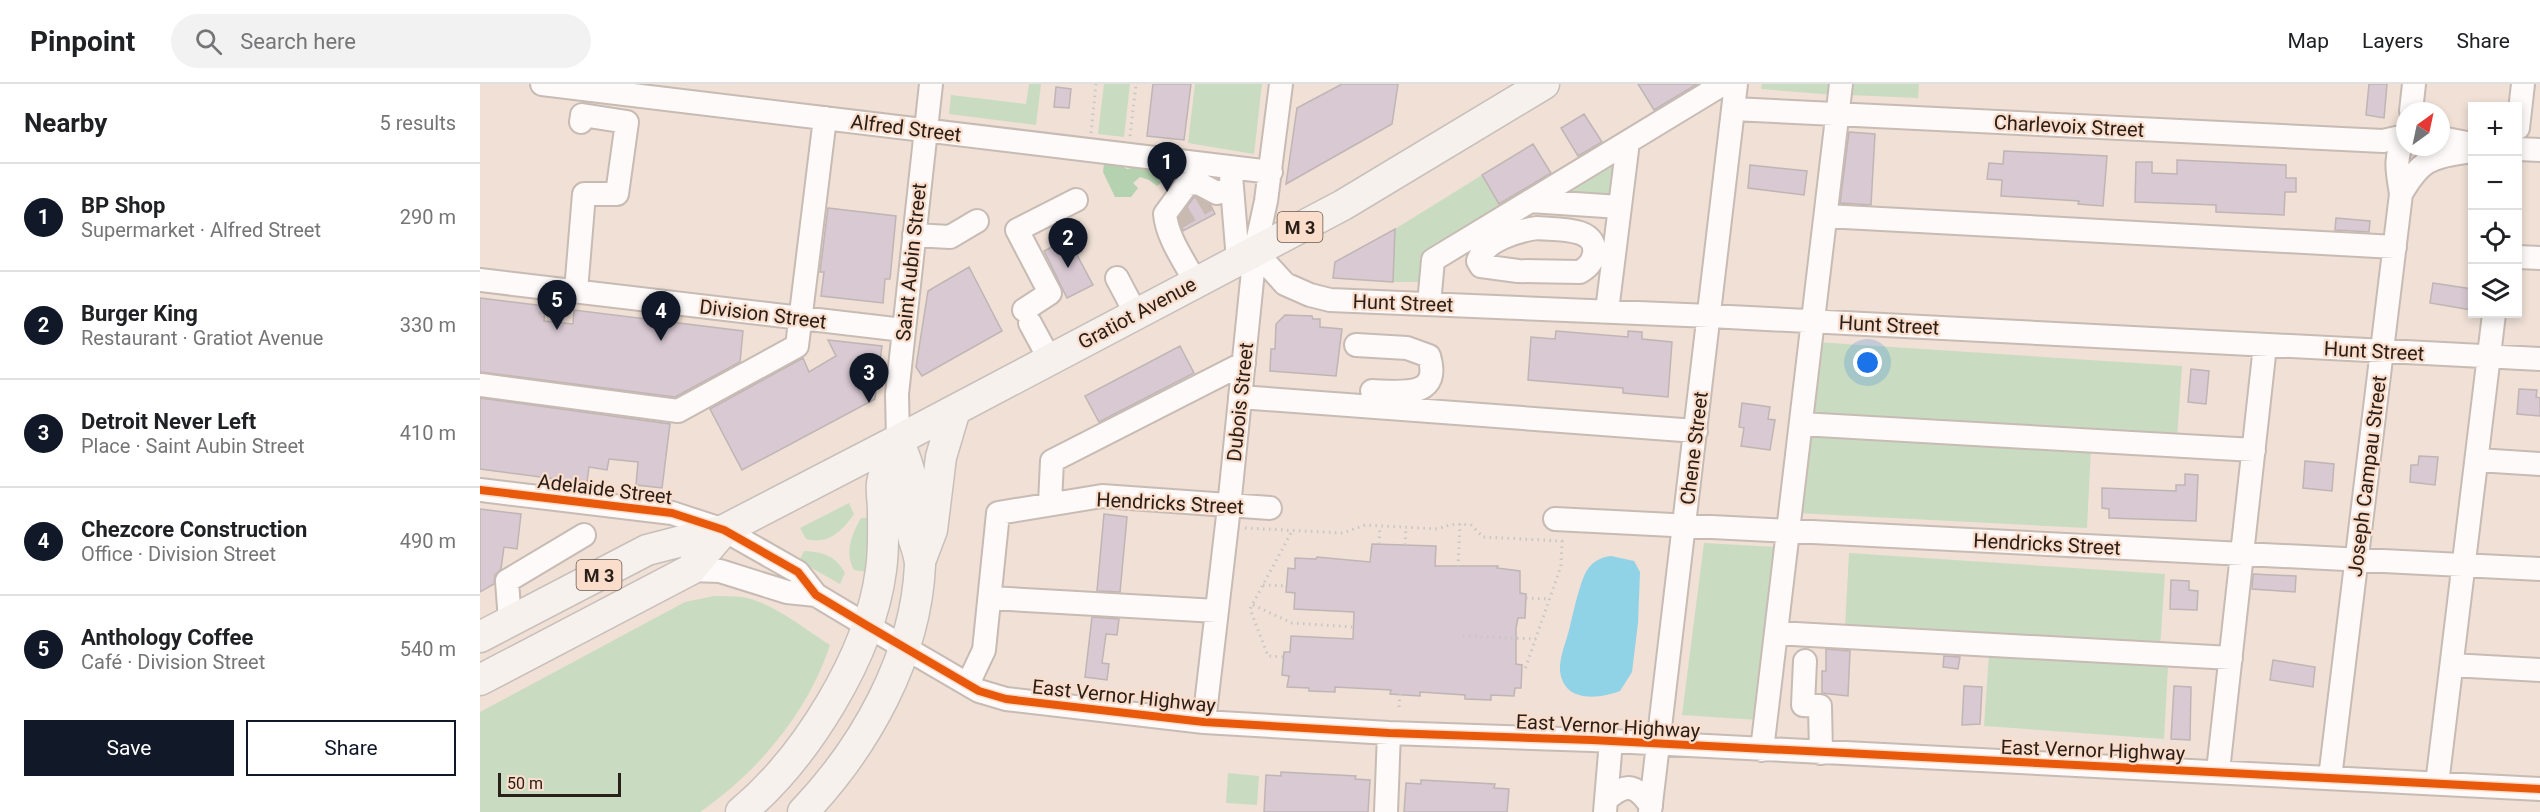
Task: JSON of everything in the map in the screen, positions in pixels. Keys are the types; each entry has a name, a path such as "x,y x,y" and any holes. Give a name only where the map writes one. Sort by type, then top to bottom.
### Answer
{"main road":[{"name":"Gratiot Avenue","path":"480,637 647,550 724,530 898,440 1370,189 1544,84"},
{"path":"920,562 932,530 941,457 955,410"},
{"name":"Saint Aubin Street","path":"812,802 850,754 873,716 904,646 913,612 920,562 912,533 909,472 898,440"},
{"name":"Saint Aubin Street","path":"741,812 788,764 810,737 848,670 877,591 881,568 882,482 898,440"},
{"name":"Gratiot Avenue","path":"480,680 690,570 724,530"},
{"path":"788,764 812,802"}],"street":[{"name":"Alfred Street","path":"542,84 926,130 1220,192 1270,172"},
{"name":"Saint Aubin Street","path":"898,440 897,394 914,235 910,182 926,130 931,84"},
{"name":"Dubois Street","path":"1204,722 1230,507 1242,381 1246,255 1270,172 1281,84"},
{"path":"1429,304 1433,260 1723,84"},
{"name":"Chene Street","path":"1650,809 1736,84"},
{"path":"1762,750 1841,84"},
{"path":"2412,102 2414,84"},
{"path":"2521,102 2523,84"},
{"path":"576,291 584,194 617,194 627,122 591,120 604,91"},
{"name":"Charlevoix Street","path":"1733,109 2383,141 2396,139"},
{"path":"481,385 678,411 797,346 824,171 825,118"},
{"path":"2450,140 2468,143"},
{"path":"1607,311 1628,142"},
{"path":"2522,149 2540,150"},
{"path":"2401,194 2413,172 2428,161 2438,156 2468,152"},
{"name":"Joseph Campau Street","path":"2330,778 2401,194 2396,166 2398,156"},
{"path":"1196,283 1165,214 1187,184 1198,183 1220,192 1236,218 1246,255"},
{"path":"1050,360 1027,317 1050,294 1017,230 1076,200"},
{"path":"1530,201 1620,207"},
{"path":"1826,216 2395,247"},
{"path":"914,235 950,237 977,221"},
{"name":"Hunt Street","path":"1246,255 1285,284 1310,295 1330,300 1813,321 2540,359"},
{"path":"2522,257 2540,258"},
{"path":"1515,308 1518,271"},
{"path":"1117,278 1136,314"},
{"name":"Division Street","path":"480,280 903,330"},
{"path":"2437,784 2494,318"},
{"path":"1050,503 1052,461 1242,381 1413,393 1424,388 1430,379 1432,368 1429,356 1419,350 1356,345"},
{"path":"2218,771 2265,345"},
{"path":"1242,381 1696,431"},
{"path":"1800,424 2254,450"},
{"path":"2478,460 2540,464"},
{"name":"Adelaide Street","path":"480,490 672,513 724,530"},
{"name":"Hendricks Street","path":"990,598 998,513 1102,496 1230,507 1270,508"},
{"name":"Hendricks Street","path":"1555,519 2540,569"},
{"name":"East Vernor Highway","path":"724,530 798,572 816,595 866,625 968,684 991,696 1006,699 1204,722 1389,733 1611,741 2540,789"},
{"path":"510,621 507,581 584,535"},
{"name":"East Vernor Highway","path":"690,570 720,572 787,592 816,595"},
{"path":"968,684 984,650 990,598 1217,610"},
{"path":"1776,633 2231,658"},
{"path":"1805,661 1803,705 1820,706 1821,753"},
{"path":"2452,665 2540,670"},
{"path":"1386,812 1389,733"},
{"path":"1606,806 1611,741"},
{"path":"1606,806 1619,789 1630,788 1640,791 1650,809"}],"path":[{"path":"1090,136 1096,84"},
{"path":"1129,141 1136,84"},
{"path":"540,314 541,304"},
{"path":"1245,528 1343,534 1365,525 1439,529 1449,524 1460,524 1471,525 1483,537 1562,541 1561,566 1525,669 1522,670"},
{"path":"1458,567 1460,524"},
{"path":"1379,544 1380,526"},
{"path":"1404,545 1406,527"},
{"path":"1283,657 1268,656 1250,609 1292,531"},
{"path":"1263,585 1287,586"},
{"path":"1526,598 1550,599"},
{"path":"1253,605 1292,623 1353,627"},
{"path":"1463,636 1536,639"},
{"path":"1399,707 1400,694"}],"green space":[{"path":"1029,84 1041,84 1036,125 949,114 951,95 1026,104"},
{"path":"1104,84 1130,84 1124,137 1098,134"},
{"path":"1195,84 1262,84 1254,154 1188,143"},
{"path":"1762,84 1836,84 1835,95 1761,89"},
{"path":"1851,84 1919,84 1918,98 1850,95"},
{"path":"1620,151 1614,200 1553,195"},
{"path":"1117,163 1127,169 1146,167 1158,170 1173,181 1165,180 1157,186 1140,177 1133,183 1138,188 1131,197 1115,197 1103,172 1104,164"},
{"path":"1482,175 1506,216 1433,260 1431,282 1393,282 1395,229"},
{"path":"1815,342 2182,366 2177,439 1810,414"},
{"path":"1806,433 2091,447 2087,528 1796,513"},
{"path":"849,503 854,514 840,531 822,540 806,539 800,528"},
{"path":"861,518 872,518 866,572 854,570 849,550"},
{"path":"1704,543 1777,547 1758,720 1682,715"},
{"path":"804,551 817,552 833,559 845,573 840,584 799,561"},
{"path":"1849,553 2165,574 2160,648 1845,627"},
{"path":"714,596 743,597 755,600 788,617 830,645 809,694 794,717 779,739 742,778 700,812 480,812 480,712 685,602"},
{"path":"1989,654 2168,666 2164,739 1984,726"},
{"path":"1228,773 1259,776 1257,805 1226,803"}],"water":[{"path":"1611,556 1634,561 1640,572 1638,623 1632,672 1620,691 1602,696 1583,696 1568,689 1563,681 1560,671 1561,660 1585,573 1601,558"}],"building":[{"path":"1153,84 1191,84 1184,140 1147,136"},
{"path":"1342,84 1398,84 1392,124 1286,184 1297,108"},
{"path":"1638,84 1697,84 1654,110"},
{"path":"2369,84 2387,84 2384,118 2366,115"},
{"path":"1056,87 1071,89 1069,108 1054,107"},
{"path":"1584,114 1602,142 1578,156 1561,128"},
{"path":"1849,132 1875,134 1871,205 1840,203"},
{"path":"1533,144 1551,173 1499,204 1482,175"},
{"path":"2004,151 2107,156 2103,206 2078,204 2079,201 2001,196 2002,180 1987,179 1989,163 2003,164"},
{"path":"2177,160 2286,165 2286,178 2296,178 2296,192 2285,192 2284,215 2216,212 2216,205 2135,202 2136,162 2152,162 2152,173 2177,174"},
{"path":"1750,165 1807,171 1804,195 1748,188"},
{"path":"1194,197 1210,204 1215,214 1183,231 1179,217"},
{"path":"828,208 896,216 890,279 885,279 883,303 821,296 824,272 820,272"},
{"path":"2336,218 2370,221 2369,232 2335,230"},
{"path":"1395,229 1393,282 1333,278 1335,262"},
{"path":"1068,238 1093,285 1067,298 1044,251"},
{"path":"969,267 1002,331 922,376 916,367 928,291"},
{"path":"2433,283 2468,288 2468,309 2430,303"},
{"path":"480,298 545,306 544,321 573,324 574,310 743,331 740,362 675,397 480,372"},
{"path":"1285,315 1312,316 1313,319 1320,319 1320,327 1342,329 1336,376 1270,371 1271,349 1275,349 1276,324"},
{"path":"1556,331 1628,337 1628,331 1642,332 1642,339 1672,342 1668,397 1623,393 1623,388 1528,380 1531,337 1555,339"},
{"path":"828,340 882,346 875,399 742,470 710,409 803,358 809,372 836,356"},
{"path":"1180,346 1194,373 1099,422 1085,396"},
{"path":"2191,369 2209,371 2206,404 2188,402"},
{"path":"2519,389 2537,390 2536,397 2540,398 2540,416 2517,414"},
{"path":"480,398 670,424 662,488 636,485 638,462 609,459 607,470 589,467 587,483 480,469"},
{"path":"1742,403 1770,407 1768,419 1775,420 1770,450 1741,446 1744,428 1739,427"},
{"path":"2419,456 2438,457 2435,485 2410,482 2411,465 2418,465"},
{"path":"2305,461 2334,464 2332,491 2303,488"},
{"path":"2185,474 2198,475 2196,521 2109,518 2109,509 2102,508 2102,488 2176,491 2176,485 2185,485"},
{"path":"480,509 521,514 517,549 504,547 501,569 495,575 494,584 480,592"},
{"path":"1104,514 1127,517 1120,592 1097,591"},
{"path":"1372,544 1436,546 1435,566 1498,566 1497,568 1520,571 1520,593 1526,594 1525,618 1518,618 1516,628 1516,664 1522,665 1521,688 1515,688 1514,696 1491,695 1491,700 1465,699 1465,695 1420,692 1420,696 1390,694 1391,690 1335,687 1335,692 1287,687 1289,676 1282,675 1284,652 1290,652 1291,636 1353,639 1354,612 1294,609 1295,593 1286,592 1288,568 1295,569 1295,558 1316,559 1317,557 1370,562"},
{"path":"2253,574 2296,576 2295,592 2252,589"},
{"path":"2171,580 2189,581 2189,590 2198,591 2197,610 2170,609"},
{"path":"1092,617 1119,619 1117,635 1106,634 1102,663 1109,664 1107,680 1085,677"},
{"path":"1826,649 1850,651 1848,696 1822,693 1822,671 1826,671"},
{"path":"1944,656 1960,657 1958,669 1943,667"},
{"path":"2273,660 2315,667 2313,687 2270,680"},
{"path":"1964,686 1982,687 1980,724 1962,725"},
{"path":"2174,686 2191,687 2190,740 2171,739"},
{"path":"1281,772 1356,776 1355,779 1370,780 1368,812 1264,812 1266,775 1281,776"},
{"path":"1421,780 1495,784 1494,788 1509,789 1507,812 1404,812 1406,783 1421,784"}],"tunnel":[{"path":"1171,222 1208,200"}],"cycle path":[{"path":"480,490 672,513 724,530 798,572 816,595 866,625 979,691 1006,699 1204,722 1389,733 1592,740 2540,789"}],"place":[{"name":"BP Shop","path":"1167,192"},
{"name":"Burger King","path":"1068,268"},
{"name":"Anthology Coffee","path":"557,330"},
{"name":"Chezcore Construction","path":"661,341"},
{"name":"Detroit Never Left","path":"869,403"}]}
